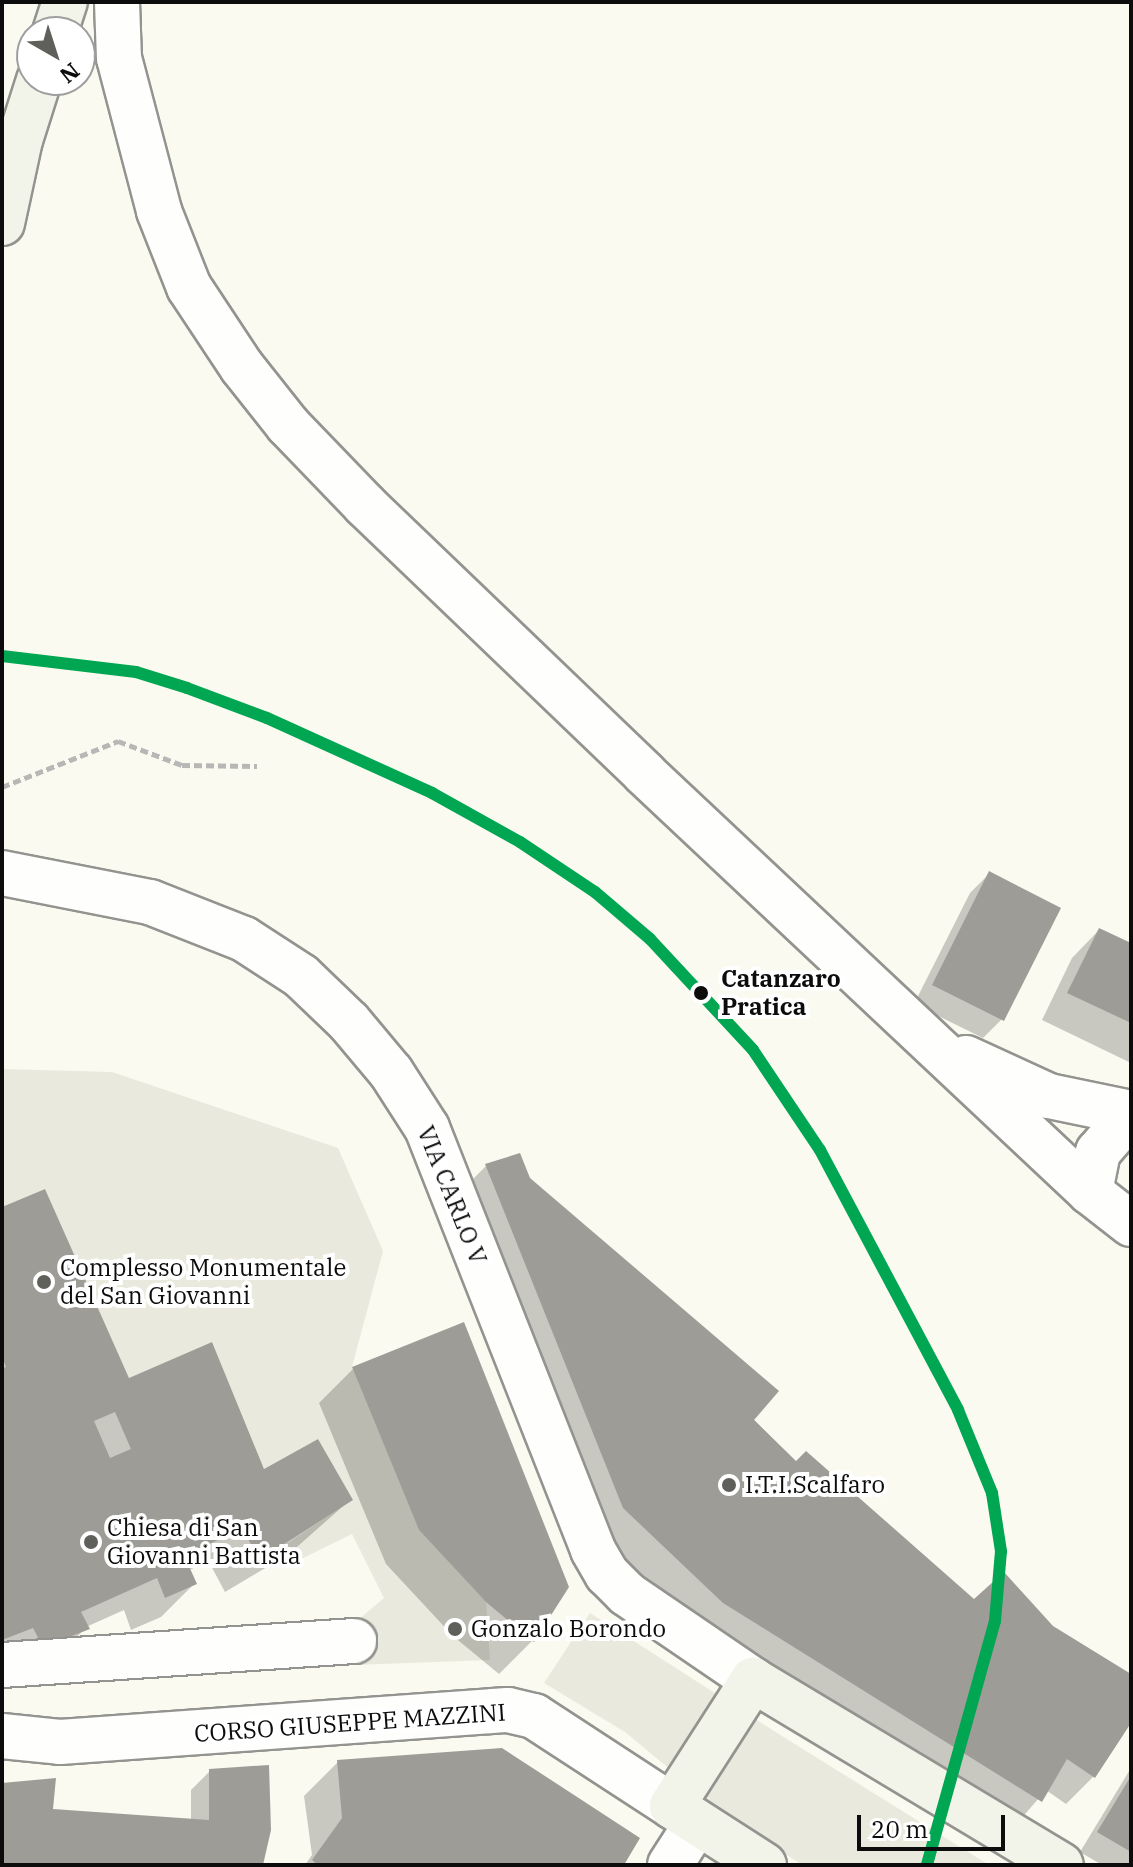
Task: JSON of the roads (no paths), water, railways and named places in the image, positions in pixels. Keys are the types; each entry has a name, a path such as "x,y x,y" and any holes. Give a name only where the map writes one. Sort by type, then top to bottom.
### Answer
{"street":[{"path":"117,2 119,58 159,211 189,287 242,367 288,425 376,515 632,763 935,1043 1111,1191"},
{"path":"2,223 20,140 34,96"},
{"name":"VIA CARLO V","path":"2,873 150,902 244,939 301,976 349,1022 391,1072 427,1128 593,1550 607,1574 627,1594 753,1680"},
{"path":"935,1043 1049,1096 1131,1114 1098,1152 1111,1191 1131,1224"},
{"path":"2,1665 354,1641"},
{"path":"670,1865 685,1814 753,1680 1061,1865"},
{"name":"CORSO GIUSEPPE MAZZINI","path":"2,1736 60,1742 508,1710 534,1716 685,1814"},
{"path":"685,1814 764,1865"}],"place":[{"name":"Catanzaro Pratica","path":"701,993"},
{"name":"Complesso Monumentale del San Giovanni","path":"44,1282"},
{"name":"I.T.I.Scalfaro","path":"729,1485"},
{"name":"Chiesa di San Giovanni Battista","path":"91,1542"},
{"name":"Gonzalo Borondo","path":"455,1629"}]}
